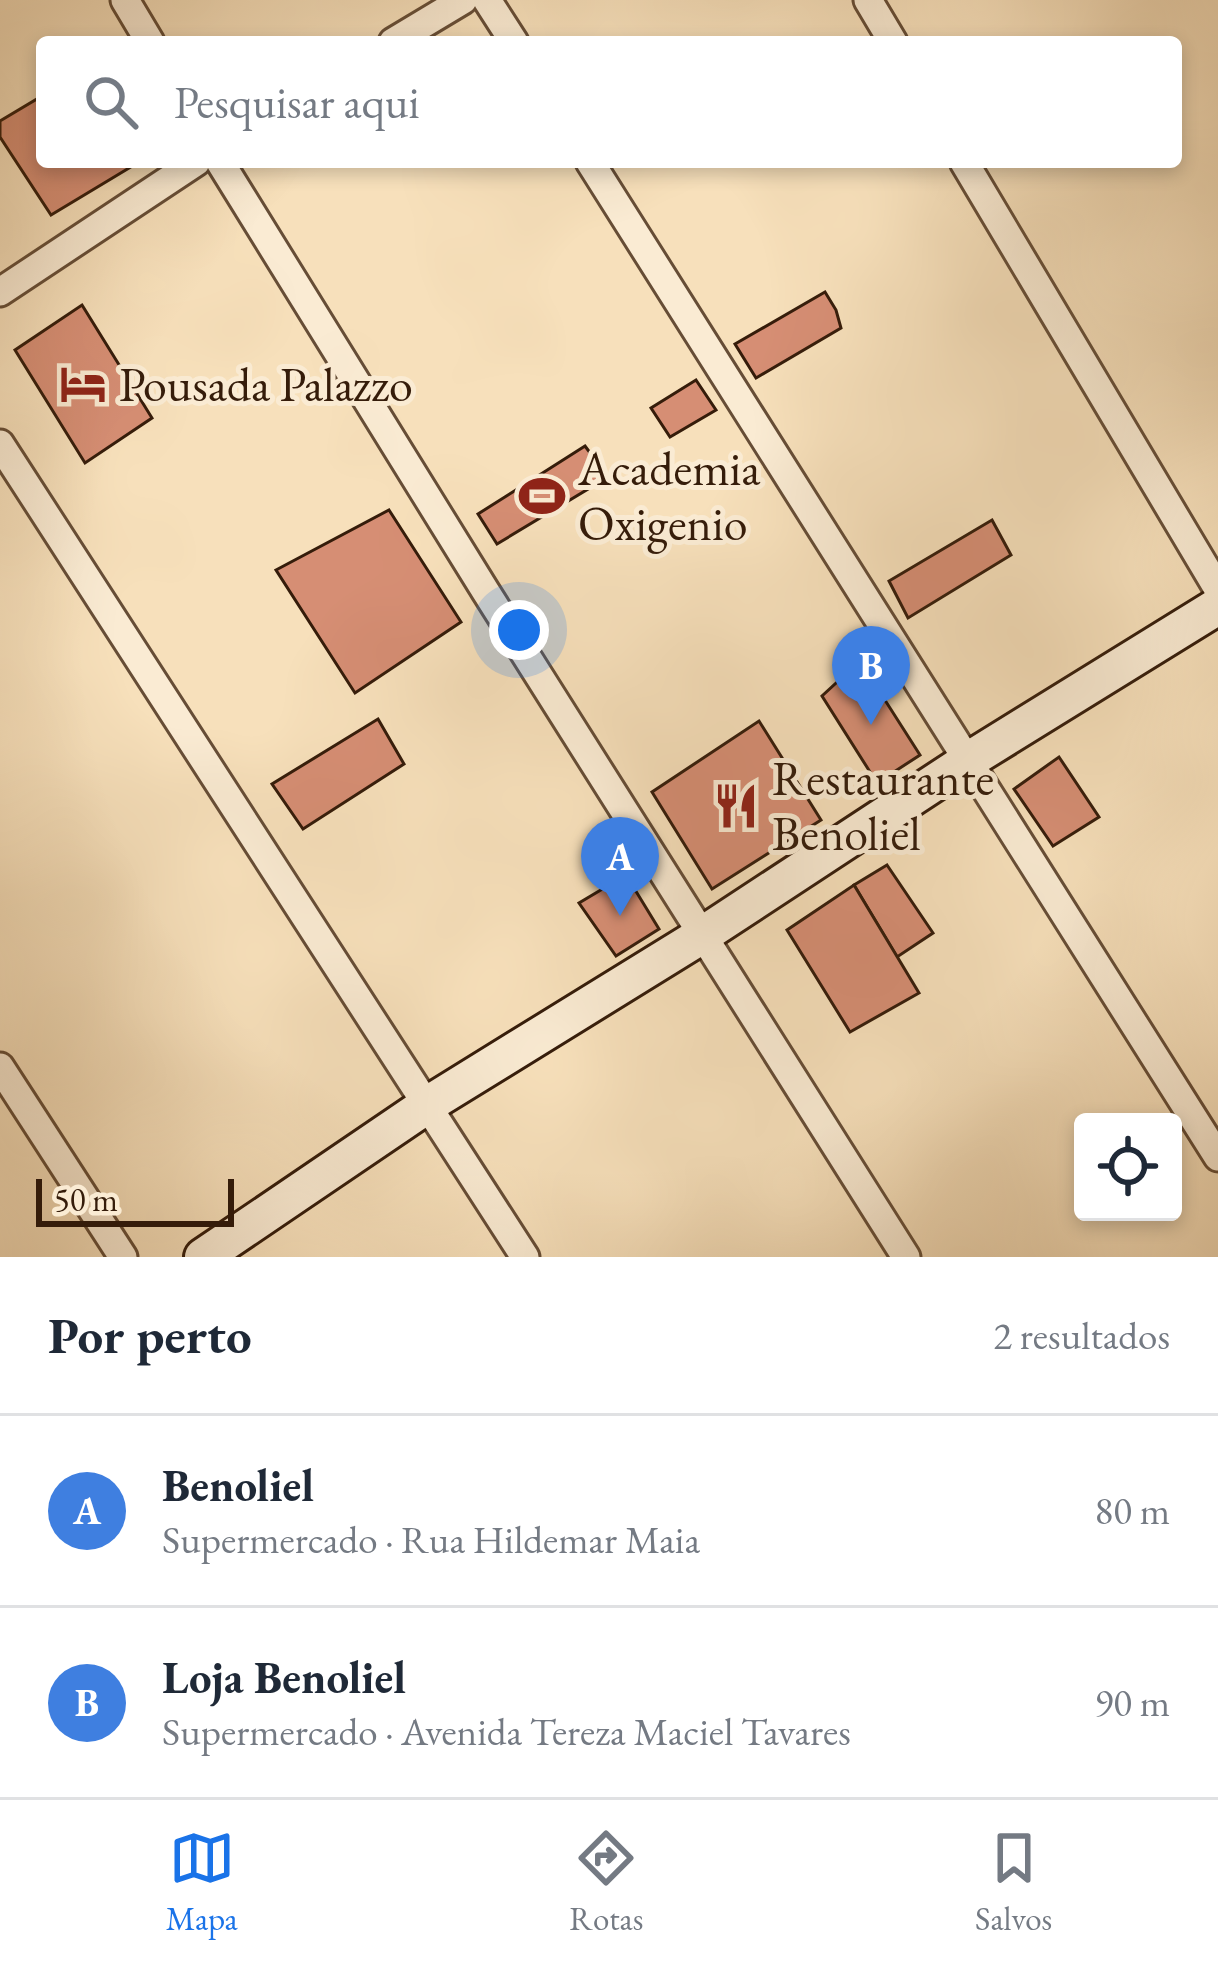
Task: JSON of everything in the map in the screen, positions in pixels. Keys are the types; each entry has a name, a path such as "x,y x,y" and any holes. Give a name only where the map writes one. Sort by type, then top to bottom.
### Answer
{"main road":[{"path":"203,1257 427,1105 704,934 968,760 1218,607"}],"street":[{"path":"125,0 146,36"},
{"path":"403,36 463,0"},
{"path":"488,0 510,36"},
{"path":"868,0 889,36"},
{"path":"0,292 187,168"},
{"path":"224,168 906,1257"},
{"path":"594,168 1218,1157"},
{"path":"968,168 1218,590"},
{"path":"0,444 525,1257"},
{"path":"0,1067 123,1257"}],"building":[{"path":"36,100 36,168 129,168 51,215 0,137 0,121"},
{"path":"825,292 841,328 756,378 735,344"},
{"name":"Pousada Palazzo","path":"82,305 152,418 85,463 15,350"},
{"path":"696,380 716,410 670,437 651,408"},
{"name":"Academia Oxigenio","path":"585,446 608,477 497,544 478,514"},
{"path":"389,510 461,622 355,693 276,570"},
{"path":"992,520 1011,555 908,618 889,581"},
{"path":"860,661 920,755 877,783 822,696"},
{"path":"378,719 404,764 303,829 272,784"},
{"name":"Restaurante Benoliel","path":"759,721 821,820 712,889 652,792"},
{"path":"1059,757 1099,817 1053,846 1014,789"},
{"path":"887,865 933,933 897,957 854,885"},
{"path":"626,875 659,929 616,956 579,903"},
{"path":"854,885 919,993 850,1032 787,930"}],"place":[{"name":"Pousada Palazzo","path":"83,384"},
{"name":"Academia Oxigenio","path":"542,496"},
{"name":"Loja Benoliel","path":"871,725"},
{"name":"Restaurante Benoliel","path":"736,806"},
{"name":"Benoliel","path":"620,916"}]}
